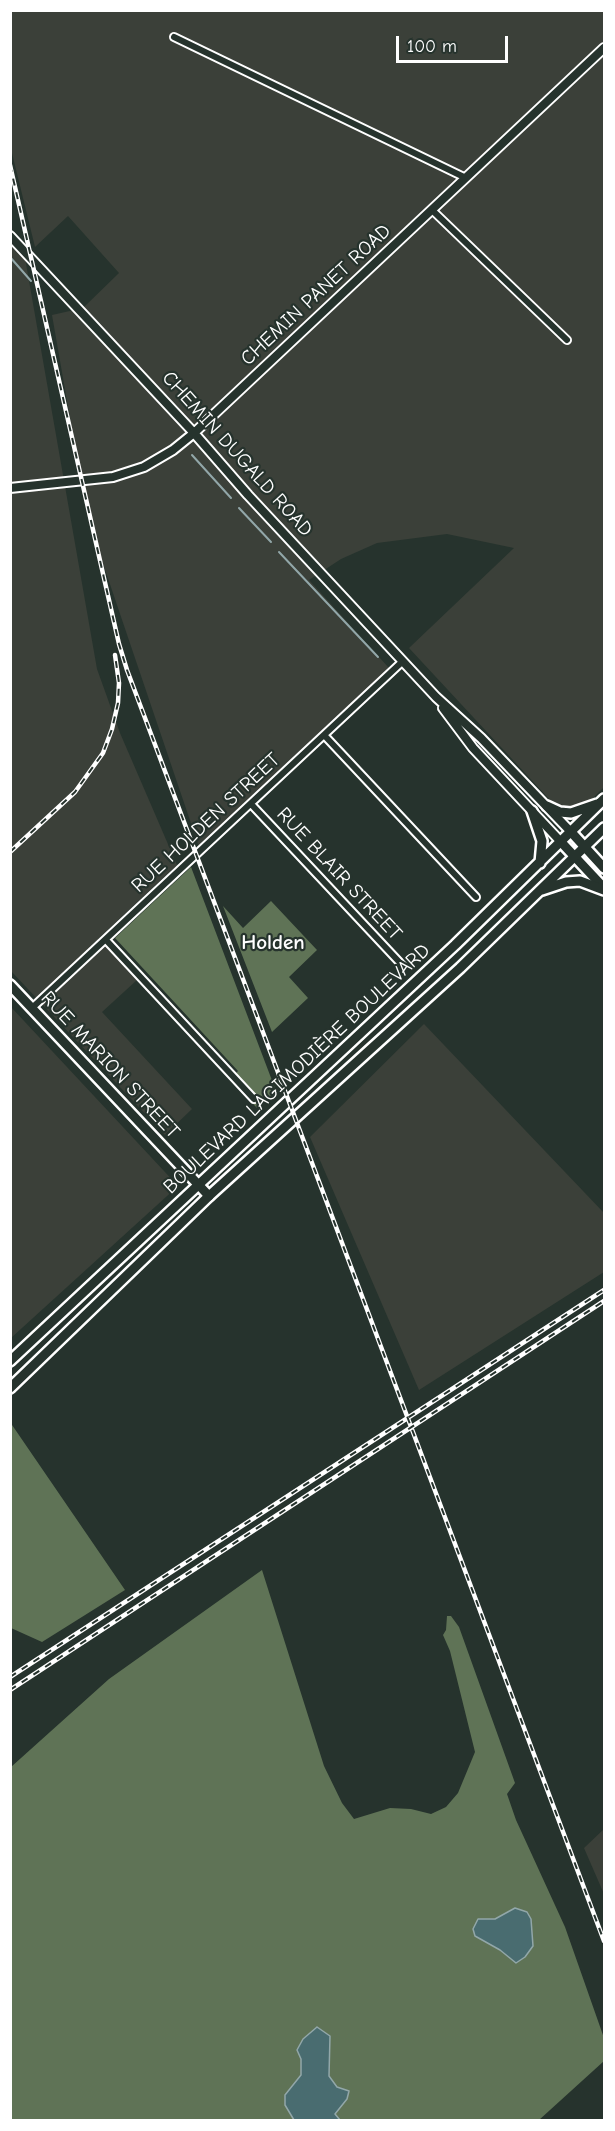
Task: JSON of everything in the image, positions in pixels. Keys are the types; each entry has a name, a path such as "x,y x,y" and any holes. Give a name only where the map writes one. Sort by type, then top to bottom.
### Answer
{"main road":[{"path":"547,806 560,812 576,812 603,801"},
{"name":"BOULEVARD LAGIMODIÈRE BOULEVARD","path":"10,1361 540,863 603,801"},
{"path":"532,811 542,841 540,863"},
{"name":"BOULEVARD LAGIMODIÈRE BOULEVARD","path":"10,1388 209,1196 369,1053 604,828"},
{"name":"CHEMIN DUGALD ROAD","path":"571,832 604,868"},
{"name":"CHEMIN DUGALD ROAD","path":"561,842 604,889"},
{"path":"540,891 580,880 604,889"},
{"name":"RUE MARION STREET","path":"10,985 209,1196"}],"street":[{"path":"174,37 466,178"},
{"name":"CHEMIN PANET ROAD","path":"10,488 113,477 144,466 173,450 604,48"},
{"path":"432,210 567,340"},
{"name":"CHEMIN DUGALD ROAD","path":"10,236 194,432 249,495 403,661 436,698 473,748 561,842"},
{"name":"RUE HOLDEN STREET","path":"32,1008 403,661"},
{"name":"CHEMIN DUGALD ROAD","path":"436,698 481,738 571,832"},
{"path":"324,735 476,897"},
{"name":"RUE BLAIR STREET","path":"251,804 403,966"},
{"path":"106,940 254,1099"}],"shaded area":[{"path":"10,11 604,11 604,787 591,800 580,807 570,809 561,808 551,801 409,648 514,548 447,534 377,543 341,559 309,580 389,668 199,847 95,540 81,481 52,315 83,308 119,273 68,216 35,247 11,149"},
{"path":"11,243 25,258 97,669 120,733 177,865 98,939 137,980 102,1012 192,1109 165,1135 11,971"},
{"path":"11,1007 178,1186 11,1338"},
{"path":"424,1024 604,1213 604,1272 419,1390 310,1137"},
{"path":"604,1829 604,1894 584,1848"}],"green space":[{"path":"191,867 276,1091 257,1108 230,1079 238,1071 115,938"},
{"path":"271,901 317,950 289,977 308,998 272,1032 223,906 243,928"},
{"path":"10,1422 125,1590 42,1642 11,1628"},
{"path":"262,1570 324,1766 342,1803 354,1819 390,1808 411,1809 431,1814 446,1807 458,1793 475,1752 450,1651 443,1635 446,1630 447,1616 451,1616 459,1627 515,1783 507,1794 516,1820 565,1927 604,2038 604,2061 539,2120 11,2120 11,1767 109,1679"}],"water":[{"path":"515,1908 527,1912 531,1919 533,1946 525,1957 516,1963 500,1950 475,1936 473,1929 478,1919 495,1919"},
{"path":"317,2027 330,2036 329,2076 337,2087 349,2091 347,2099 335,2114 340,2120 294,2120 285,2105 285,2095 301,2075 301,2059 297,2050 303,2039"}],"waterway":[{"path":"10,257 31,281"},
{"path":"192,455 231,498"},
{"path":"239,508 271,542"},
{"path":"279,552 378,657"}],"railway":[{"path":"10,165 119,644 127,670 604,1941"},
{"path":"10,852 75,792 103,753 118,703 119,683 115,655"},
{"path":"10,1677 604,1290"},
{"path":"10,1690 604,1301"}],"district":[{"name":"Holden","path":"273,943"}]}
